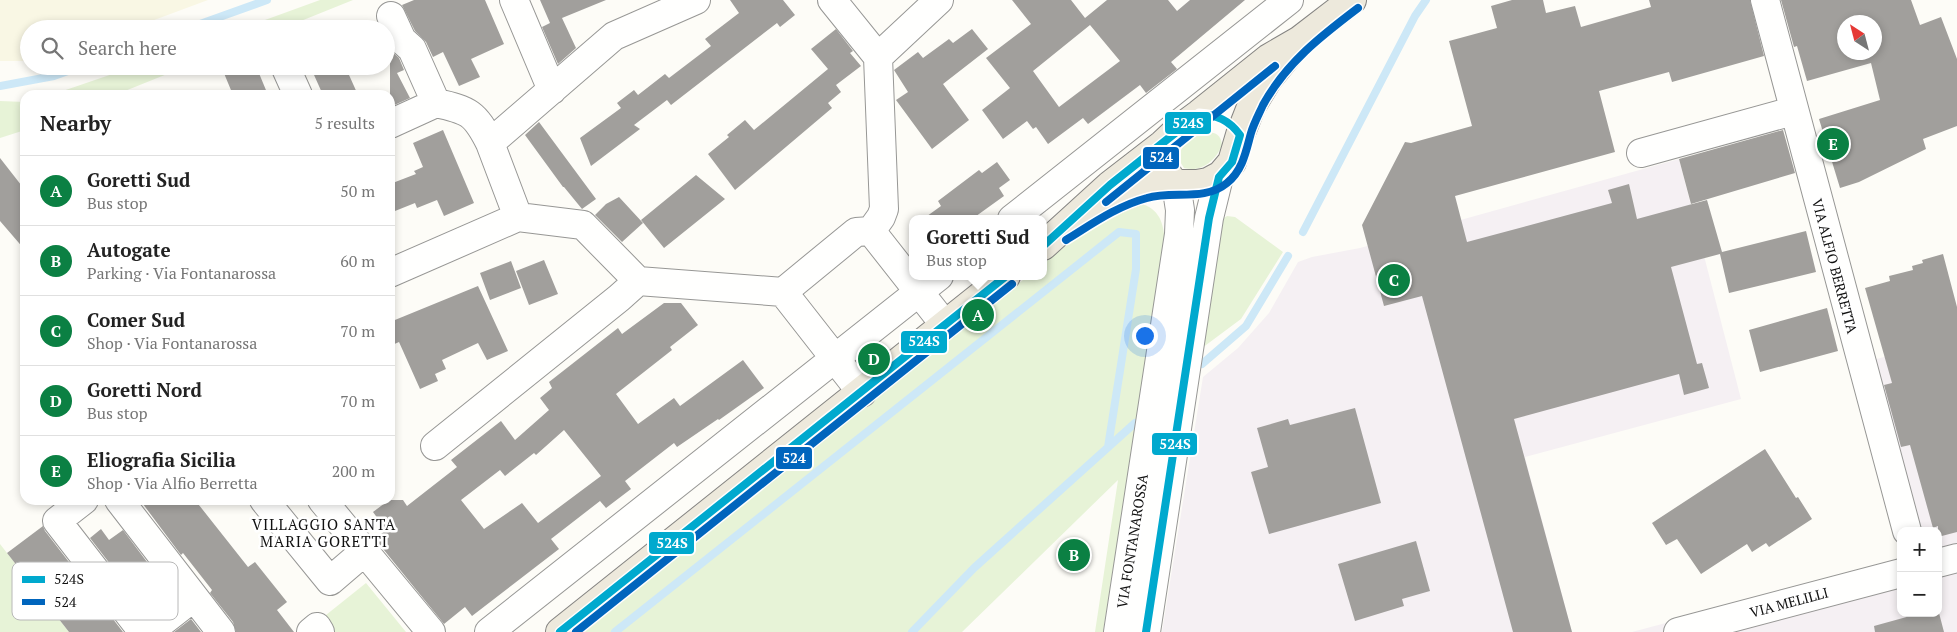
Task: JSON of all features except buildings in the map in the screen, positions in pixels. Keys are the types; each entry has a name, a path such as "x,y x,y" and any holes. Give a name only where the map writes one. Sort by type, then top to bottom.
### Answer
{"main road":[{"path":"1052,239 1110,185 1163,144 1180,128 1269,58 1303,38 1352,0"},
{"path":"1052,239 1118,196 1155,184 1197,184 1220,177 1232,162 1240,135 1258,94 1303,38"},
{"path":"1199,114 1224,118 1240,135"},
{"path":"1163,144 1162,160 1164,167 1175,183"},
{"path":"560,632 862,393 1001,280"}],"street":[{"path":"514,0 552,90"},
{"path":"490,143 614,36 650,9 696,0"},
{"path":"832,0 878,57 885,200 881,217 871,231"},
{"path":"878,57 939,0"},
{"name":"VIA ALFIO BERRETTA","path":"1764,0 1906,527"},
{"path":"1017,215 1283,2 1303,38"},
{"path":"391,16 393,20"},
{"path":"395,25 402,40 412,49 436,103"},
{"path":"289,75 296,90"},
{"path":"395,122 436,103 471,114 480,123 490,143 518,217"},
{"path":"1641,153 1793,111"},
{"name":"VIA FONTANAROSSA","path":"1146,632 1209,218 1220,177"},
{"name":"VIA FONTANAROSSA","path":"1118,632 1178,234 1180,210 1175,183"},
{"path":"395,271 518,217 583,225 638,282 783,292 856,232 871,231 909,266"},
{"path":"435,446 638,282"},
{"path":"489,632 929,284 945,325"},
{"path":"783,292 862,393"},
{"path":"78,505 57,521 89,562"},
{"path":"123,505 167,562"},
{"path":"268,505 330,581 364,551"},
{"path":"326,505 431,632"},
{"path":"1942,562 1957,558"},
{"name":"VIA MELILLI","path":"1678,632 1897,574"},
{"path":"178,576 221,632"},
{"path":"178,609 194,597"},
{"path":"134,620 143,632"},
{"path":"149,632 164,620"},
{"path":"311,632 317,627 320,632"}],"shaded area":[{"path":"0,0 208,0 154,20 20,20 20,61 0,61"},
{"path":"1679,159 1741,399 1525,457 1572,632 1162,632 1203,377 1238,348 1269,313 1298,262 1312,257 1360,248"},
{"path":"1957,337 1957,632 1632,632 1897,561 1897,617 1942,617 1942,527 1920,527 1873,360"}],"green space":[{"path":"320,0 353,0 303,20 265,20"},
{"path":"110,75 165,75 127,90 66,90"},
{"path":"0,101 20,102 20,132 0,138"},
{"path":"1206,132 1215,133 1219,136 1222,145 1216,156 1207,164 1197,169 1184,168 1179,160 1181,150 1191,139"},
{"path":"1135,202 1143,204 1154,211 1161,220 1165,241 1103,632 1095,632 1118,480 962,632 582,632 1023,280 1047,280 1047,261 1107,213"},
{"path":"1227,216 1235,217 1283,252 1241,319 1202,348 1221,220"},
{"path":"0,544 14,562 12,562 12,620 60,620 69,632 0,632"},
{"path":"366,583 406,632 332,632 321,619"}],"waterway":[{"path":"211,20 267,0"},
{"path":"1303,232 1415,16 1426,0"},
{"path":"0,86 57,75"},
{"path":"615,632 1119,232 1136,234 1136,269 1108,447"},
{"path":"1202,364 1246,326 1288,256"},
{"path":"912,632 974,568 1135,423"}],"transit line":[{"name":"524","path":"1066,240 1105,216 1136,201 1157,196 1198,194 1218,189 1227,183 1237,172 1252,129 1263,105 1282,76 1305,51 1358,8"},
{"name":"524","path":"1106,202 1275,66"},
{"name":"524S","path":"1047,242 1110,185 1199,114 1222,119 1240,135 1232,162 1219,177 1209,218 1146,632"},
{"name":"524S","path":"560,632 1001,280"},
{"name":"524","path":"576,632 1012,284"}],"place":[{"name":"Eliografia Sicilia","path":"1833,144"},
{"name":"Comer Sud","path":"1394,280"},
{"name":"Goretti Sud","path":"978,315"},
{"name":"Goretti Nord","path":"874,359"},
{"name":"Autogate","path":"1074,555"}],"district":[{"name":"VILLAGGIO SANTA MARIA GORETTI","path":"324,532"}]}
